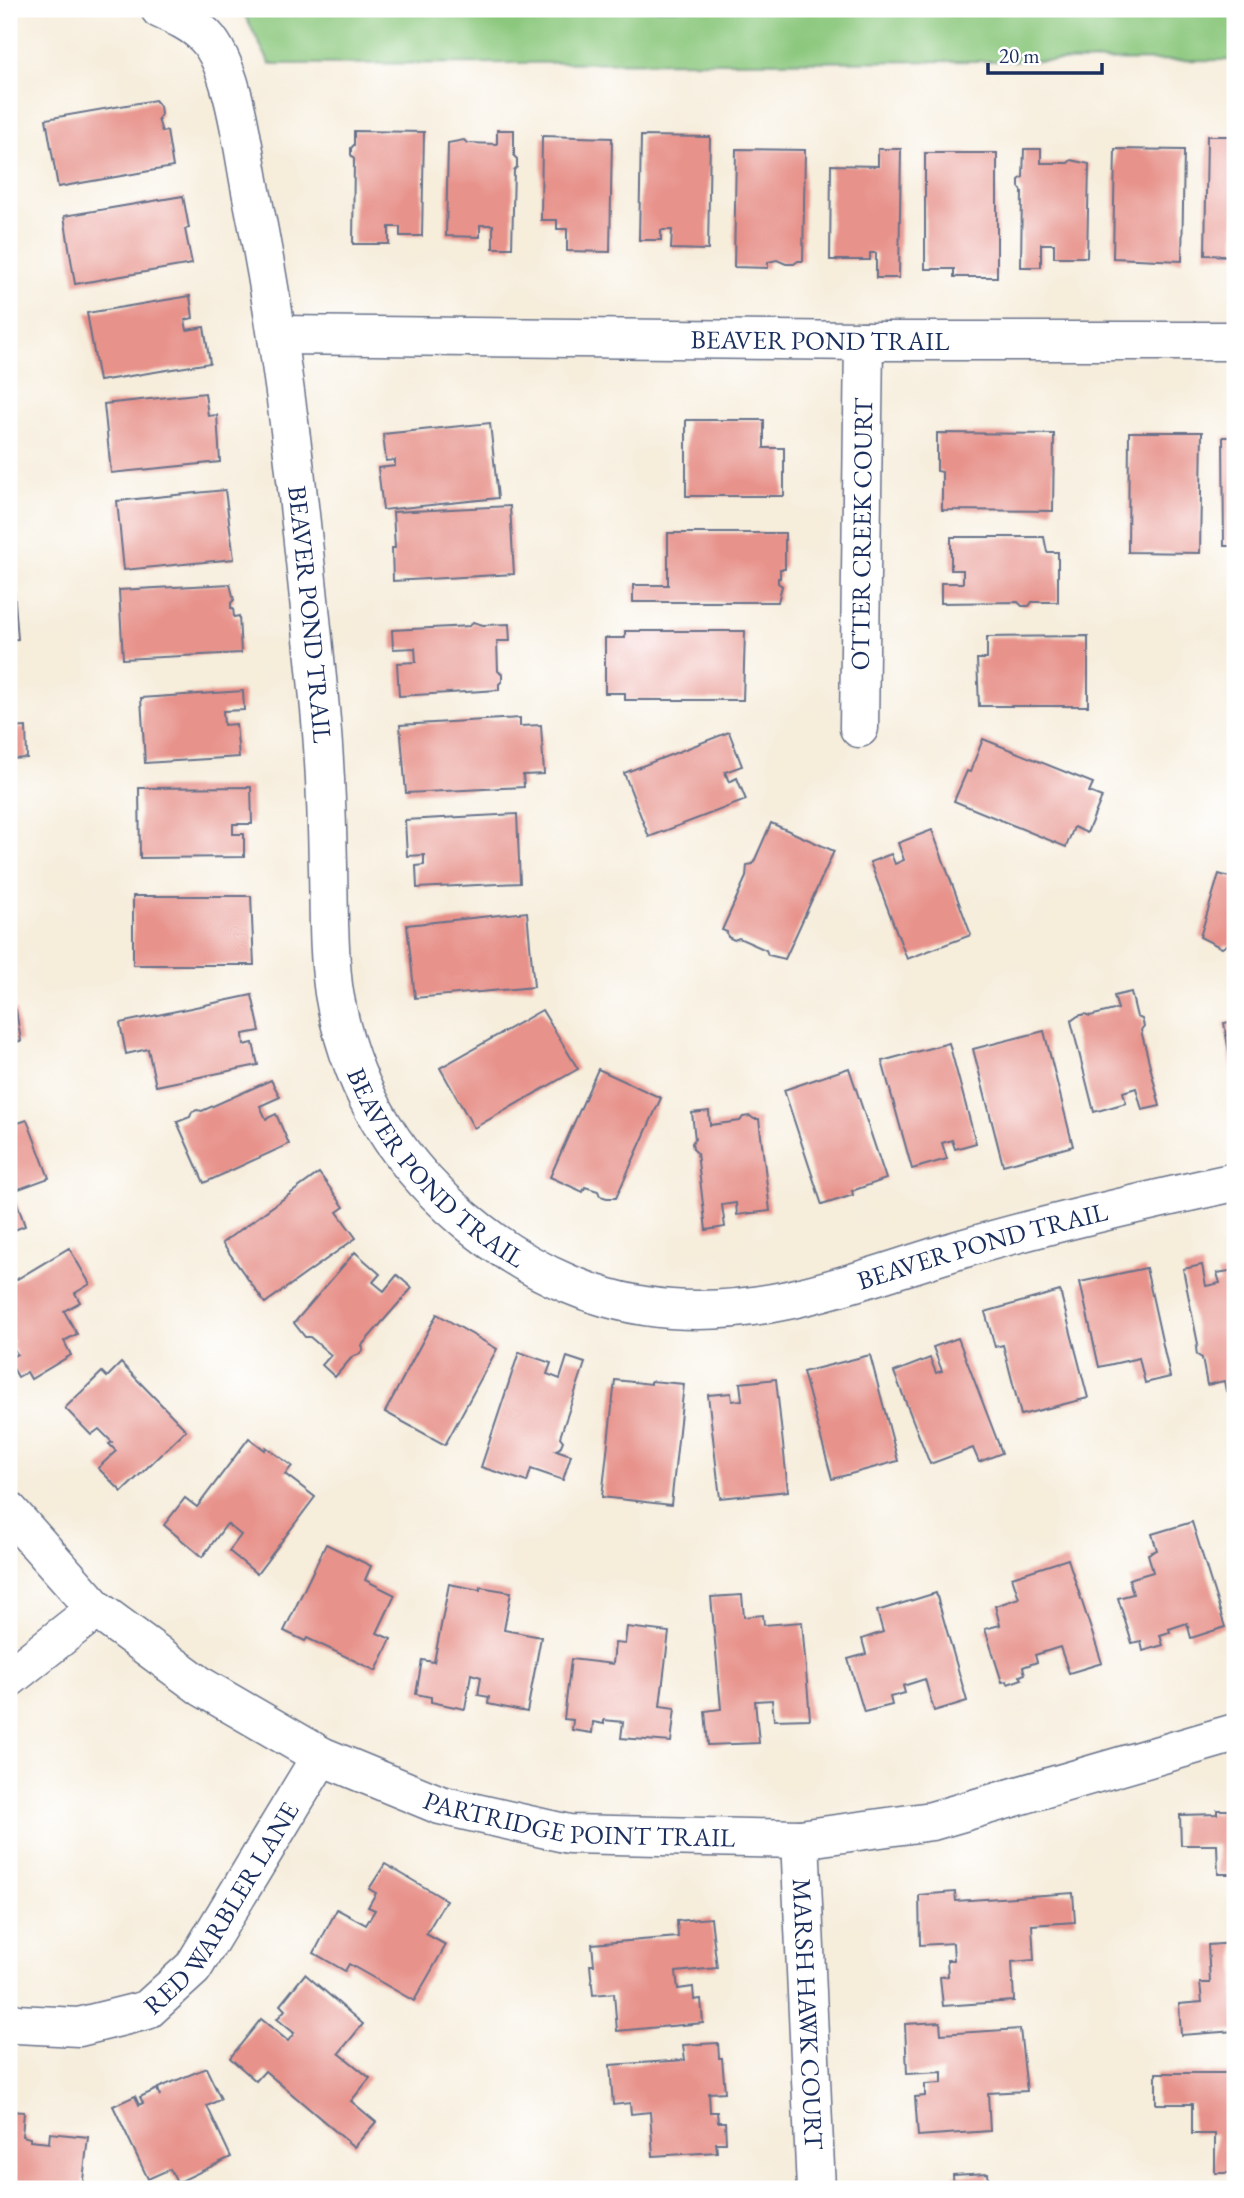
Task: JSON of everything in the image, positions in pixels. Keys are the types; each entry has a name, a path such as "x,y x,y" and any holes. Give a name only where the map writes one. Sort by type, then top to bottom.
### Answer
{"street":[{"name":"BEAVER POND TRAIL","path":"160,9 185,21 204,35 218,53 228,78 278,335 293,442 327,775 329,943 334,993 346,1043 358,1077 383,1130 418,1174 456,1213 503,1250 556,1280 611,1299 668,1309 725,1310 778,1303 1041,1227 1235,1182"},
{"name":"BEAVER POND TRAIL","path":"278,335 864,341 1235,341"},
{"name":"OTTER CREEK COURT","path":"859,728 864,341"},
{"name":"PARTRIDGE POINT TRAIL","path":"9,1511 96,1609 202,1687 320,1756 440,1805 569,1834 800,1839 932,1821 1235,1733"},
{"path":"9,1678 96,1609"},
{"name":"RED WARBLER LANE","path":"9,2021 16,2024 79,2027 147,2010 194,1968 320,1756"},
{"name":"MARSH HAWK COURT","path":"800,1839 816,2189"}],"green space":[{"path":"238,9 1235,9 1235,60 270,64 243,12"}],"building":[{"path":"155,100 160,106 161,115 158,119 162,132 167,131 173,167 58,187 46,119"},
{"path":"497,130 514,130 514,156 517,159 517,167 514,170 512,248 493,248 493,225 480,225 480,237 446,236 448,143 464,140 467,143 497,144"},
{"path":"354,131 424,132 422,236 400,236 400,227 389,227 389,244 353,244 354,159 351,148 354,145"},
{"path":"542,136 612,138 610,252 567,251 567,229 557,229 557,220 541,220"},
{"path":"641,136 710,137 708,250 671,249 672,230 661,230 661,240 639,240"},
{"path":"1207,136 1235,136 1235,256 1205,255"},
{"path":"736,149 805,150 803,261 786,264 777,260 768,262 768,268 734,267"},
{"path":"878,149 901,149 899,278 876,278 876,253 870,253 870,260 830,260 831,165 878,166"},
{"path":"1024,149 1041,149 1041,163 1068,163 1071,160 1089,164 1087,257 1054,257 1054,244 1041,244 1041,267 1021,267 1022,191 1019,180 1023,177"},
{"path":"1115,149 1184,150 1182,261 1113,258"},
{"path":"925,153 997,153 997,277 954,277 954,269 925,269"},
{"path":"183,196 189,228 185,229 192,264 75,284 64,216"},
{"path":"190,296 193,318 185,320 187,330 204,327 210,363 99,381 87,313"},
{"path":"205,393 208,416 217,415 220,462 111,473 104,404"},
{"path":"686,420 764,420 764,448 784,448 784,496 686,496"},
{"path":"490,423 498,498 383,510 378,468 395,466 395,460 386,461 383,434"},
{"path":"1129,432 1202,432 1200,553 1128,552"},
{"path":"937,433 1054,434 1053,511 942,510 942,472 937,471"},
{"path":"1223,437 1235,437 1235,546 1224,546"},
{"path":"225,490 234,559 124,570 117,501"},
{"path":"510,506 514,574 393,581 393,512"},
{"path":"668,533 785,533 785,569 780,569 778,578 778,583 782,586 778,602 633,602 633,585 668,585"},
{"path":"951,537 1044,537 1047,552 1058,552 1058,602 1032,602 1029,606 1022,606 1018,602 941,603 941,583 963,583 963,570 951,570"},
{"path":"230,584 234,600 231,608 234,617 239,616 241,653 123,659 119,590"},
{"path":"9,589 14,589 18,639 9,640"},
{"path":"473,622 483,625 509,624 510,641 497,641 498,671 502,674 499,690 399,696 397,663 416,662 415,648 393,649 392,630 470,626"},
{"path":"625,631 745,631 743,700 625,700 625,693 605,693 605,638 625,638"},
{"path":"1088,636 1088,706 979,706 977,659 987,659 987,637"},
{"path":"243,691 244,710 223,711 224,725 236,724 239,757 145,763 141,698"},
{"path":"520,718 520,726 541,725 544,774 523,775 524,787 406,793 400,725"},
{"path":"26,727 27,758 9,759 9,728"},
{"path":"729,732 742,766 725,772 729,782 737,778 746,800 649,837 624,773"},
{"path":"983,739 1093,783 1089,792 1102,797 1087,833 1074,827 1066,847 954,801 967,771 970,772"},
{"path":"251,787 252,824 233,824 233,834 244,834 244,857 140,858 139,788"},
{"path":"517,814 520,883 417,888 416,866 424,865 424,855 407,856 405,820"},
{"path":"771,823 834,851 785,959 768,955 766,950 739,938 734,940 722,930 746,877 747,865 753,864"},
{"path":"932,830 971,935 907,959 870,862 891,854 895,864 904,860 898,843"},
{"path":"1219,874 1235,879 1235,948 1227,945 1222,948 1200,937"},
{"path":"133,896 251,896 254,965 133,965"},
{"path":"527,912 534,987 415,998 407,925"},
{"path":"1131,992 1137,1017 1142,1019 1144,1026 1141,1030 1160,1106 1142,1110 1136,1088 1123,1092 1126,1103 1094,1112 1071,1021 1085,1014 1090,1016 1118,1009 1114,996"},
{"path":"252,995 260,1031 243,1034 244,1045 253,1043 258,1065 156,1086 148,1049 126,1054 120,1023"},
{"path":"16,1010 21,1041 9,1042 9,1011"},
{"path":"542,1010 578,1069 474,1128 440,1068"},
{"path":"1235,1021 1235,1082 1234,1082 1224,1023"},
{"path":"1044,1031 1073,1146 1003,1165 973,1049"},
{"path":"949,1043 976,1143 955,1149 952,1140 942,1143 947,1159 912,1169 882,1061"},
{"path":"849,1068 886,1179 852,1191 853,1195 822,1205 784,1090"},
{"path":"598,1069 661,1098 616,1198 600,1196 598,1191 585,1187 583,1192 550,1177"},
{"path":"271,1080 280,1097 260,1106 266,1119 276,1114 289,1144 204,1183 177,1122 190,1117 192,1112 202,1111"},
{"path":"709,1111 710,1125 740,1121 743,1117 750,1116 759,1119 770,1211 737,1215 736,1203 722,1205 725,1227 706,1230 697,1153 692,1143 695,1139 692,1113"},
{"path":"27,1120 49,1178 13,1191 25,1226 9,1232 9,1126"},
{"path":"319,1173 344,1207 337,1212 356,1238 265,1303 222,1243"},
{"path":"69,1248 90,1284 75,1293 80,1302 64,1311 77,1334 64,1341 71,1355 31,1379 27,1372 18,1377 9,1361 9,1358 17,1354 11,1345 14,1343 9,1333 9,1284"},
{"path":"355,1252 380,1274 373,1282 384,1291 397,1275 412,1288 362,1345 363,1350 353,1356 335,1377 322,1365 331,1355 310,1337 305,1337 294,1323"},
{"path":"1202,1265 1206,1286 1220,1283 1217,1273 1235,1270 1235,1389 1226,1391 1224,1381 1207,1385 1202,1358 1197,1355 1198,1344 1183,1269"},
{"path":"1146,1268 1170,1377 1145,1383 1139,1358 1099,1367 1080,1282"},
{"path":"1060,1291 1088,1398 1021,1415 1003,1345 995,1347 985,1312"},
{"path":"437,1314 497,1349 445,1445 385,1412"},
{"path":"958,1338 1002,1453 979,1462 973,1448 930,1464 894,1372 930,1358 936,1373 942,1371 933,1347"},
{"path":"519,1352 551,1363 547,1374 560,1379 567,1357 585,1363 560,1437 563,1441 556,1450 571,1455 563,1480 531,1469 527,1482 481,1467"},
{"path":"870,1355 898,1461 832,1479 803,1372"},
{"path":"121,1363 186,1430 122,1492 98,1468 116,1451 109,1444 112,1442 99,1429 91,1435 65,1408 102,1372 107,1377"},
{"path":"776,1379 788,1491 720,1498 708,1395 731,1393 732,1401 742,1400 740,1383"},
{"path":"615,1380 684,1384 671,1505 602,1497"},
{"path":"249,1438 292,1466 285,1474 315,1497 257,1574 229,1551 241,1535 227,1524 202,1557 164,1525 185,1498 197,1507"},
{"path":"1192,1522 1225,1627 1191,1638 1187,1623 1160,1635 1163,1645 1143,1651 1141,1641 1132,1643 1118,1598 1133,1594 1129,1579 1153,1572 1148,1554 1157,1550 1152,1534"},
{"path":"326,1544 371,1566 365,1580 395,1595 377,1633 391,1639 376,1671 307,1638 305,1641 284,1631"},
{"path":"1068,1559 1102,1663 1069,1673 1060,1647 1035,1655 1037,1662 1023,1667 1025,1674 1020,1676 1022,1679 1008,1684 1007,1681 1002,1682 985,1629 1000,1625 995,1606 1019,1598 1012,1577"},
{"path":"449,1584 511,1592 504,1630 541,1637 527,1712 488,1704 489,1697 478,1695 481,1677 471,1674 465,1709 431,1702 431,1697 416,1694 422,1660 434,1662"},
{"path":"936,1593 967,1701 934,1711 925,1679 903,1686 905,1693 890,1697 892,1705 864,1712 848,1659 866,1654 862,1639 883,1632 877,1611"},
{"path":"742,1595 744,1617 763,1615 764,1625 802,1622 810,1719 774,1720 772,1700 755,1701 759,1743 708,1745 705,1711 721,1709 711,1597"},
{"path":"627,1627 669,1632 660,1706 675,1708 671,1742 621,1738 623,1722 593,1722 592,1733 572,1730 573,1720 564,1719 571,1659 613,1664 615,1643 625,1644"},
{"path":"1217,1810 1235,1810 1235,1874 1218,1874 1217,1845 1181,1845 1180,1815 1217,1814"},
{"path":"385,1864 446,1900 426,1934 446,1945 414,2001 349,1964 345,1971 314,1953 337,1909 366,1925 375,1910 368,1907 376,1893 369,1889"},
{"path":"955,1892 956,1901 1073,1893 1075,1922 1032,1925 1034,1960 1012,1962 1014,2001 943,2006 940,1977 948,1976 947,1960 954,1960 953,1943 920,1945 919,1895"},
{"path":"711,1918 717,1968 676,1972 678,1989 693,1987 694,2000 701,1999 703,2023 617,2031 614,1993 593,1995 590,1965 594,1965 592,1944 678,1937 677,1921"},
{"path":"1235,1943 1235,2031 1181,2035 1179,2004 1202,2002 1200,1983 1210,1983 1208,1945"},
{"path":"305,1974 363,2024 339,2053 370,2078 351,2101 376,2122 354,2147 265,2071 256,2081 230,2058 261,2019 288,2041 294,2033 277,2019 285,2010 280,2005"},
{"path":"940,2022 941,2034 1020,2029 1027,2091 988,2093 990,2131 918,2136 915,2097 925,2096 925,2084 942,2083 942,2072 907,2074 905,2024"},
{"path":"718,2043 725,2092 709,2093 710,2112 717,2112 718,2122 725,2122 726,2143 716,2143 717,2152 653,2156 650,2112 631,2114 630,2103 613,2105 610,2065 685,2060 683,2045"},
{"path":"206,2068 221,2099 207,2106 231,2157 177,2183 170,2169 148,2179 113,2106 135,2096 139,2105 143,2103 140,2097 157,2089 160,2096 158,2088"},
{"path":"1156,2073 1235,2073 1235,2173 1215,2173 1215,2134 1192,2134 1192,2104 1156,2104"},
{"path":"9,2111 24,2112 22,2136 30,2138 30,2141 49,2143 50,2133 88,2137 82,2189 9,2189"},
{"path":"988,2173 989,2189 954,2189 953,2175"},
{"path":"1042,2184 1043,2189 999,2189 999,2187"}]}
